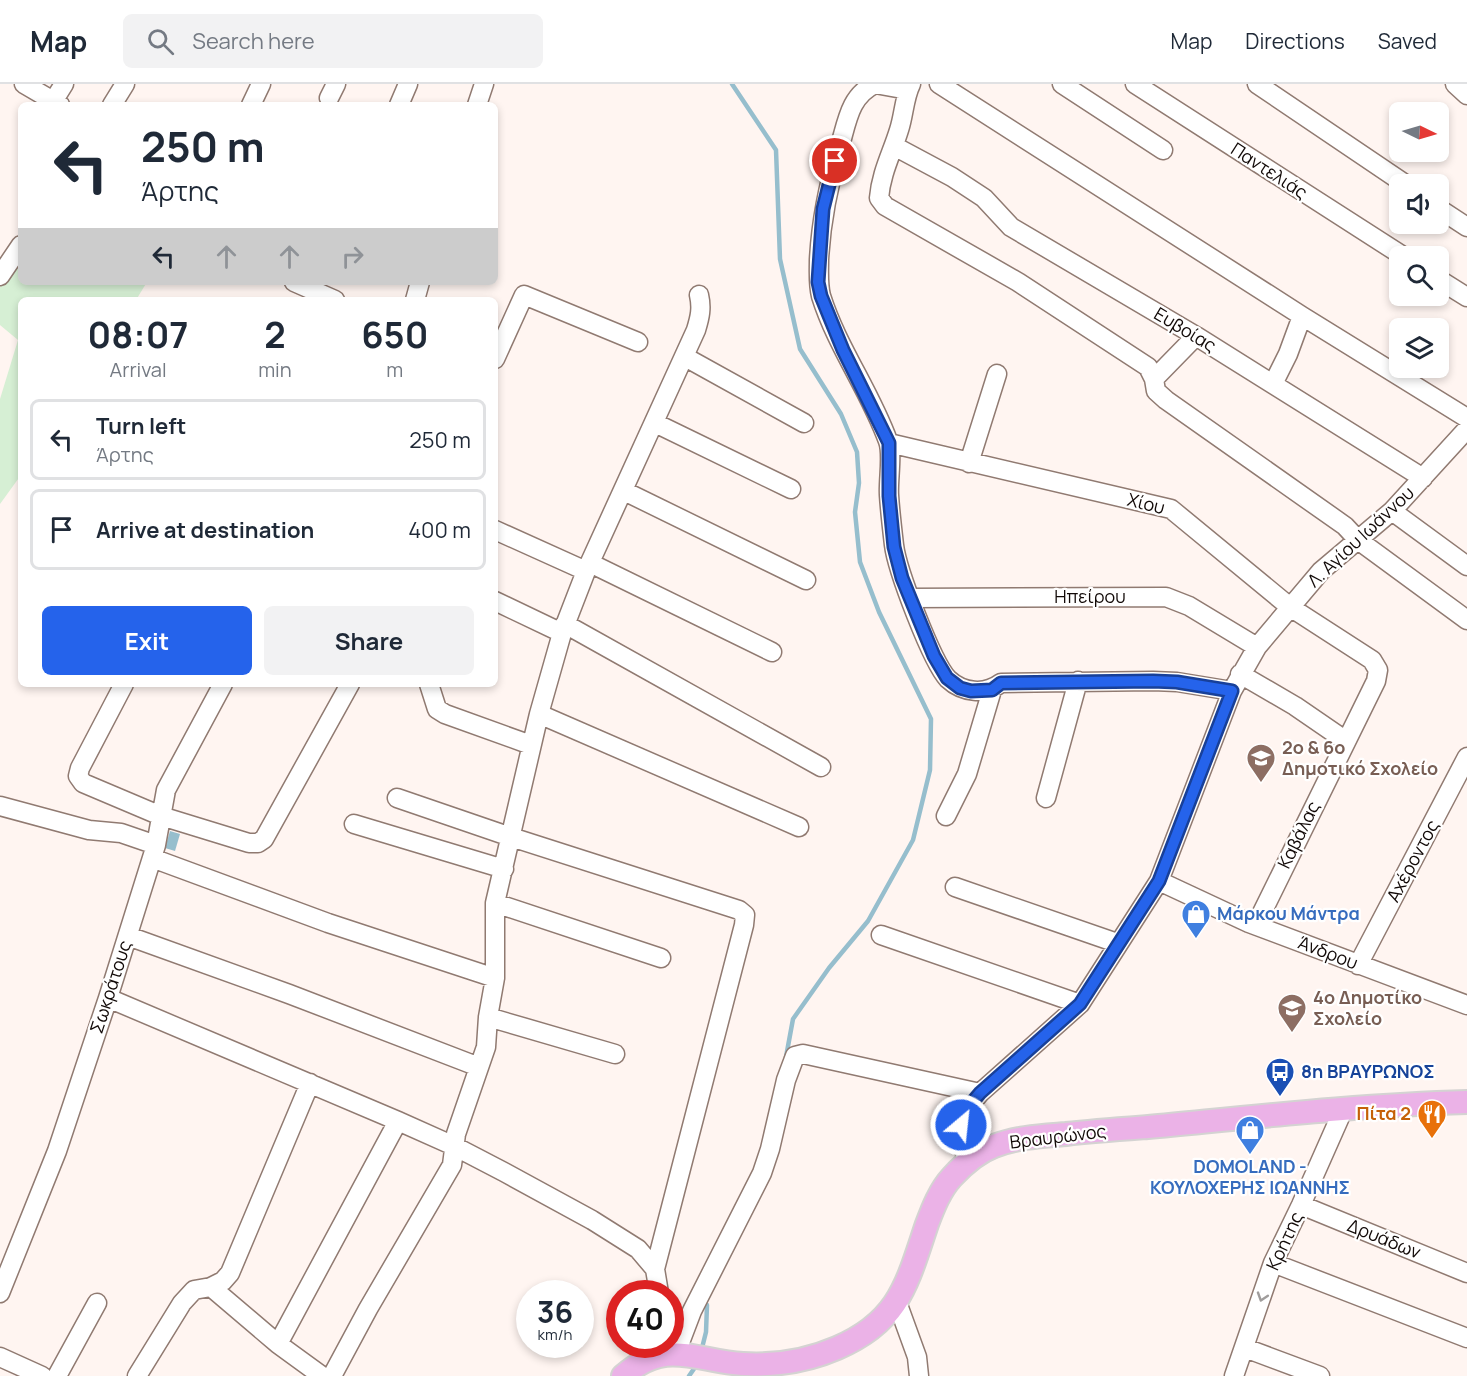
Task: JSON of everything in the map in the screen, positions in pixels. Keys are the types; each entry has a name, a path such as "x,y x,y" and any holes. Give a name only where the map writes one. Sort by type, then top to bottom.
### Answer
{"main road":[{"name":"Βραυρώνος","path":"684,1350 740,1364 770,1365 805,1359 835,1349 864,1334 882,1320 904,1290 933,1209 950,1179 976,1155 995,1146 1035,1137 1344,1108 1467,1102"},
{"name":"Βραυρώνος","path":"623,1376 654,1358"}],"street":[{"path":"24,84 57,102 64,84"},
{"path":"114,102 125,84"},
{"path":"252,102 261,84"},
{"path":"400,102 408,84"},
{"path":"478,102 484,84"},
{"path":"1232,691 1177,682 1078,681 1001,683 992,690 971,691 960,688 947,678 934,656 910,598 894,547 889,496 889,443 843,350 821,296 818,282 823,209 852,104 861,92 875,84 910,87 900,128 880,188 879,198 885,206 1018,282 1148,367 1154,379 1156,391 1166,400 1345,526 1358,540 1467,620"},
{"path":"939,84 1302,316 1467,418"},
{"path":"1062,84 1163,150"},
{"name":"Παντελιάς","path":"1135,84 1389,247"},
{"path":"1257,84 1390,174"},
{"path":"1455,84 1467,94"},
{"name":"Ευβοίας","path":"894,146 952,177 984,198 1011,227 1196,336 1423,478"},
{"path":"1449,215 1467,227"},
{"path":"0,276 18,249"},
{"path":"301,285 328,297"},
{"path":"1449,286 1467,297"},
{"path":"332,1376 368,1309 452,1165 456,1134 486,1047 488,1017 495,978 495,903 531,745 563,628 588,567 686,357 700,317 699,295"},
{"path":"498,352 524,296 638,342"},
{"path":"1273,384 1288,354 1302,316"},
{"path":"1154,379 1196,336"},
{"path":"686,357 804,423"},
{"path":"969,463 997,374"},
{"path":"655,423 792,489"},
{"name":"Λ. Αγίου Ιωάννου","path":"967,1163 961,1125 964,1112 980,1093 1080,1004 1159,881 1232,691 1257,647 1321,571 1392,511 1467,429"},
{"name":"Χίου","path":"889,443 1171,509 1290,607 1372,660 1378,670 1377,681"},
{"path":"624,491 806,580"},
{"path":"1392,511 1467,566"},
{"path":"498,531 588,567 772,652"},
{"name":"Ηπείρου","path":"910,598 1166,597 1189,606 1257,647"},
{"path":"498,602 563,628 821,767"},
{"path":"1240,674 1295,706 1346,741"},
{"path":"1046,798 1078,681"},
{"name":"Καβάλας","path":"1256,925 1377,681"},
{"path":"122,687 80,768 78,776 83,783 161,816 249,843 258,843 264,838 348,687"},
{"name":"Σωκράτους","path":"0,1293 57,1151 108,998 154,852 166,790 221,687"},
{"path":"430,687 437,709 445,714 531,745"},
{"path":"946,816 967,774 992,690"},
{"path":"539,714 799,827"},
{"name":"Αχέροντος","path":"1358,965 1467,757"},
{"path":"397,798 739,910 745,915 655,1269 657,1280"},
{"path":"0,806 89,830 121,833 154,852 328,923 495,978"},
{"path":"354,824 504,869"},
{"name":"Άνδρου","path":"1159,881 1256,925 1467,1005"},
{"path":"955,887 1118,944"},
{"path":"495,903 661,958"},
{"path":"881,935 1080,1004"},
{"path":"128,936 289,994 479,1067"},
{"path":"108,998 454,1146 592,1220 638,1248 655,1269"},
{"path":"488,1017 615,1054"},
{"path":"684,1334 692,1311 762,1173 786,1080 795,1056 803,1054 980,1093"},
{"path":"137,1376 182,1304 194,1290 210,1287 223,1281 230,1273 310,1083"},
{"name":"Κρήτης","path":"1234,1376 1273,1263 1302,1205 1344,1108"},
{"path":"278,1344 398,1121"},
{"name":"Δρυάδων","path":"1302,1205 1467,1273"},
{"path":"1273,1263 1467,1338"},
{"path":"210,1287 278,1344 321,1376"},
{"path":"897,1302 917,1357 919,1376"},
{"path":"0,1357 45,1376 97,1303"},
{"path":"1245,1348 1320,1376"}],"green space":[{"path":"18,262 18,285 145,285 138,297 18,297 18,340 0,325 0,287"},
{"path":"18,340 18,479 0,504 0,399"}],"water":[{"path":"170,831 180,834 175,851 165,848"}],"waterway":[{"path":"732,84 776,150 780,259 800,349 841,414 857,452 859,483 855,512 860,562 879,612 931,719 930,770 913,840 868,921 829,968 793,1019 786,1057"},
{"path":"701,1352 706,1332 707,1305"},
{"path":"689,1376 698,1363"}],"place":[{"name":"2ο & 6ο Δημοτικό Σχολείο","path":"1261,784"},
{"name":"Μάρκου Μάντρα","path":"1196,940"},
{"name":"4ο Δημοτίκο Σχολείο","path":"1292,1034"},
{"name":"8η ΒΡΑΥΡΩΝΟΣ","path":"1280,1098"},
{"name":"Πίτα 2","path":"1432,1140"},
{"name":"DOMOLAND - ΚΟΥΛΟΧΕΡΗΣ ΙΩΑΝΝΗΣ","path":"1250,1156"}],"route":[{"path":"835,161 823,209 818,282 821,296 843,350 889,443 889,496 894,547 902,578 934,656 947,678 960,688 971,691 992,690 1001,683 1153,681 1177,682 1232,691 1159,881 1080,1004 980,1093 964,1112 961,1125"}]}
